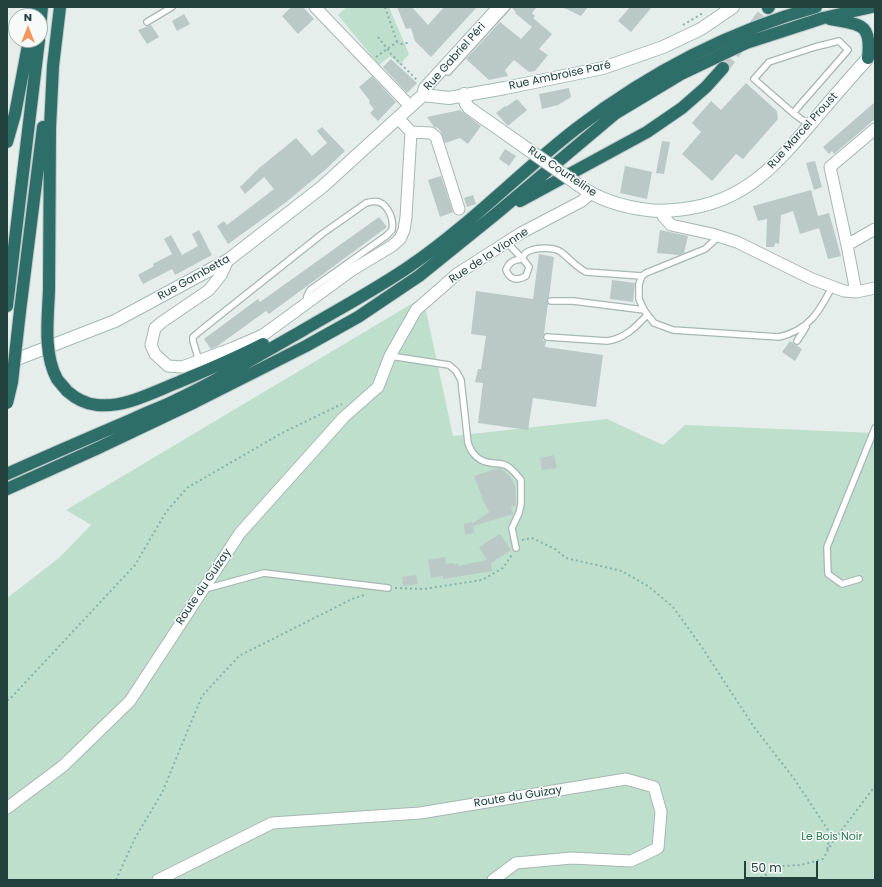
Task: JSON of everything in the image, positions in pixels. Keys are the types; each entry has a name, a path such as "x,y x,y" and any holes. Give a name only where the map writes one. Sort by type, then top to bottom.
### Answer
{"highway":[{"path":"60,7 50,128 48,343 51,361 57,378 66,391 74,397 96,405 110,405 147,395 221,365 360,297"},
{"path":"12,471 202,388 360,297 410,266 460,228 576,129 610,103 677,63 741,33 816,7"},
{"path":"9,488 96,450 306,346 358,317 418,276 497,213 616,113 680,74 746,43 823,18 872,7"},
{"path":"823,18 858,24 864,28 867,33 872,55"},
{"path":"7,142 15,114 27,48"},
{"path":"7,306 38,48"},
{"path":"7,403 12,382 47,100 54,66"},
{"path":"497,213 647,132 682,108 706,87 723,68"}],"main road":[{"name":"Rue Gabriel Péri","path":"410,106 500,7"},
{"name":"Rue Ambroise Paré","path":"424,92 449,98 603,68 663,48 701,29 733,7"},
{"name":"Rue Marcel Proust","path":"662,211 703,206 738,193 754,182 769,169 810,126 872,55"},
{"name":"Rue Courteline","path":"464,94 466,104 469,108 591,193 622,206 662,211"},
{"name":"Rue Gambetta","path":"7,363 115,321 228,260 322,187 410,106"}],"street":[{"path":"315,7 410,106"},
{"path":"398,118 411,132 431,133 436,137 459,210"},
{"path":"856,292 830,167 875,129"},
{"path":"228,260 221,275 209,290 154,328 151,345 155,354 168,366 175,368 182,367 263,335 352,270 392,246 400,239 404,230 406,217 411,132"},
{"name":"Rue de la Vionne","path":"390,356 416,310 457,274 521,233 582,201 591,193"},
{"path":"662,211 663,216 671,224 738,242 812,279 844,291 856,292 875,288"},
{"path":"847,245 875,229"},
{"name":"Route du Guizay","path":"7,808 63,766 130,701 240,533 344,417 378,386 390,356"},
{"name":"Route du Guizay","path":"158,880 272,823 420,813 626,780 654,787 661,812 658,848 631,861 572,858 516,863 493,880"}],"lane":[{"path":"147,22 172,7"},
{"path":"424,92 440,80 507,7"},
{"path":"793,113 848,50 839,41 769,62 754,79 793,113 810,126"},
{"path":"199,361 192,341 200,331 322,234 366,203 374,201 380,203 385,207 392,219 392,230 386,236 310,290 306,303"},
{"path":"507,242 522,259 526,252 536,249 553,249 560,251 580,269 586,272 642,276 705,249 719,236"},
{"path":"642,276 638,291 639,299 646,312 654,323 673,330 779,337 800,329 808,323"},
{"path":"797,341 808,323 824,302 832,286"},
{"path":"551,301 573,301 646,312"},
{"path":"547,336 592,340 614,340 631,331 646,312"},
{"path":"580,343 592,340"},
{"path":"390,356 449,365 456,371 461,380 470,450 483,462 500,464 510,468 521,480 521,504 519,513 512,528 516,548"},
{"path":"859,579 842,584 828,574 827,547 875,428"},
{"path":"202,590 264,573 388,588"}],"path":[{"path":"385,7 397,42"},
{"path":"378,37 424,92"},
{"path":"368,63 397,42"},
{"path":"397,42 400,44 408,43"},
{"path":"7,700 10,700 135,565 166,512 186,488 284,432 342,404"},
{"path":"116,880 136,838 162,793 202,696 239,656 352,599 388,588 424,589 482,580 503,568 522,539 532,538 555,549 566,558 622,571 648,586 673,607 700,643 754,727 794,780 830,833 827,851"},
{"path":"756,880 783,866 801,865 823,859 827,851 875,786"}],"green space":[{"path":"347,7 389,7 409,54 400,65 390,56 379,65 338,15"},
{"name":"Le Bois Noir","path":"423,297 453,436 607,419 663,445 685,425 875,433 875,880 7,880 7,598 59,558 91,525 66,510"}],"building":[{"path":"291,7 303,7 314,19 298,34 282,16"},
{"path":"397,7 412,7 428,25 444,7 477,7 431,57 415,41 411,28 406,29"},
{"path":"511,7 537,7 532,13 535,16 533,18 552,34 539,49 548,55 535,71 529,72 514,60 505,70 508,76 489,80 466,59 500,22 521,39 532,27 515,13 516,12"},
{"path":"562,7 588,7 581,16"},
{"path":"630,7 652,7 631,32 618,21"},
{"path":"184,14 190,24 177,31 172,21"},
{"path":"151,25 159,37 147,44 138,30"},
{"path":"391,59 417,83 407,93 383,67"},
{"path":"372,76 396,102 378,121 370,113 374,109 369,103 370,101 359,87"},
{"path":"746,83 777,111 778,119 743,159 736,154 712,181 682,154 701,132 692,123 711,101 721,110"},
{"path":"569,88 571,97 558,105 542,109 539,94"},
{"path":"517,99 527,110 508,126 496,113"},
{"path":"875,102 875,119 834,154 832,151 829,154 823,147"},
{"path":"460,110 481,126 468,144 460,138 445,143 441,132 438,128 434,127 427,117"},
{"path":"322,127 345,151 325,170 285,203 228,244 217,226 224,221 227,225 274,189 264,177 245,194 240,187 258,169 296,138 312,156 327,143 317,131"},
{"path":"662,141 670,142 664,174 656,173"},
{"path":"505,149 516,156 509,166 499,159"},
{"path":"815,161 822,187 814,190 806,163"},
{"path":"625,166 652,172 647,199 620,193"},
{"path":"441,176 453,212 440,217 428,180"},
{"path":"811,190 818,216 829,213 841,256 828,259 819,228 800,234 793,211 781,215 779,244 775,243 774,247 766,247 767,219 758,221 753,206"},
{"path":"473,195 476,204 467,207 464,198"},
{"path":"379,217 387,227 269,314 266,311 211,349 204,339 258,299 260,302"},
{"path":"199,230 212,255 175,275 172,269 143,284 138,275 154,266 153,264 172,254 164,239 171,235 182,255 198,246 192,234"},
{"path":"660,230 688,236 684,253 679,255 657,253"},
{"path":"539,254 554,257 543,336 543,341 546,341 545,347 603,355 596,407 533,398 528,430 478,423 483,383 475,382 478,369 481,369 486,336 471,334 476,291 533,299"},
{"path":"612,280 635,283 633,302 610,299"},
{"path":"790,341 802,349 795,361 782,352"},
{"path":"554,455 557,468 542,470 540,458"},
{"path":"501,468 510,477 515,486 516,505 511,507 513,514 473,526 474,533 465,535 464,524 472,522 472,524 489,512 474,476"},
{"path":"500,534 511,550 491,563 492,571 443,579 443,576 431,578 428,560 445,557 446,564 458,564 458,566 487,560 479,547"},
{"path":"416,575 418,584 403,586 402,577"}],"tunnel":[{"path":"723,68 768,8"}]}
